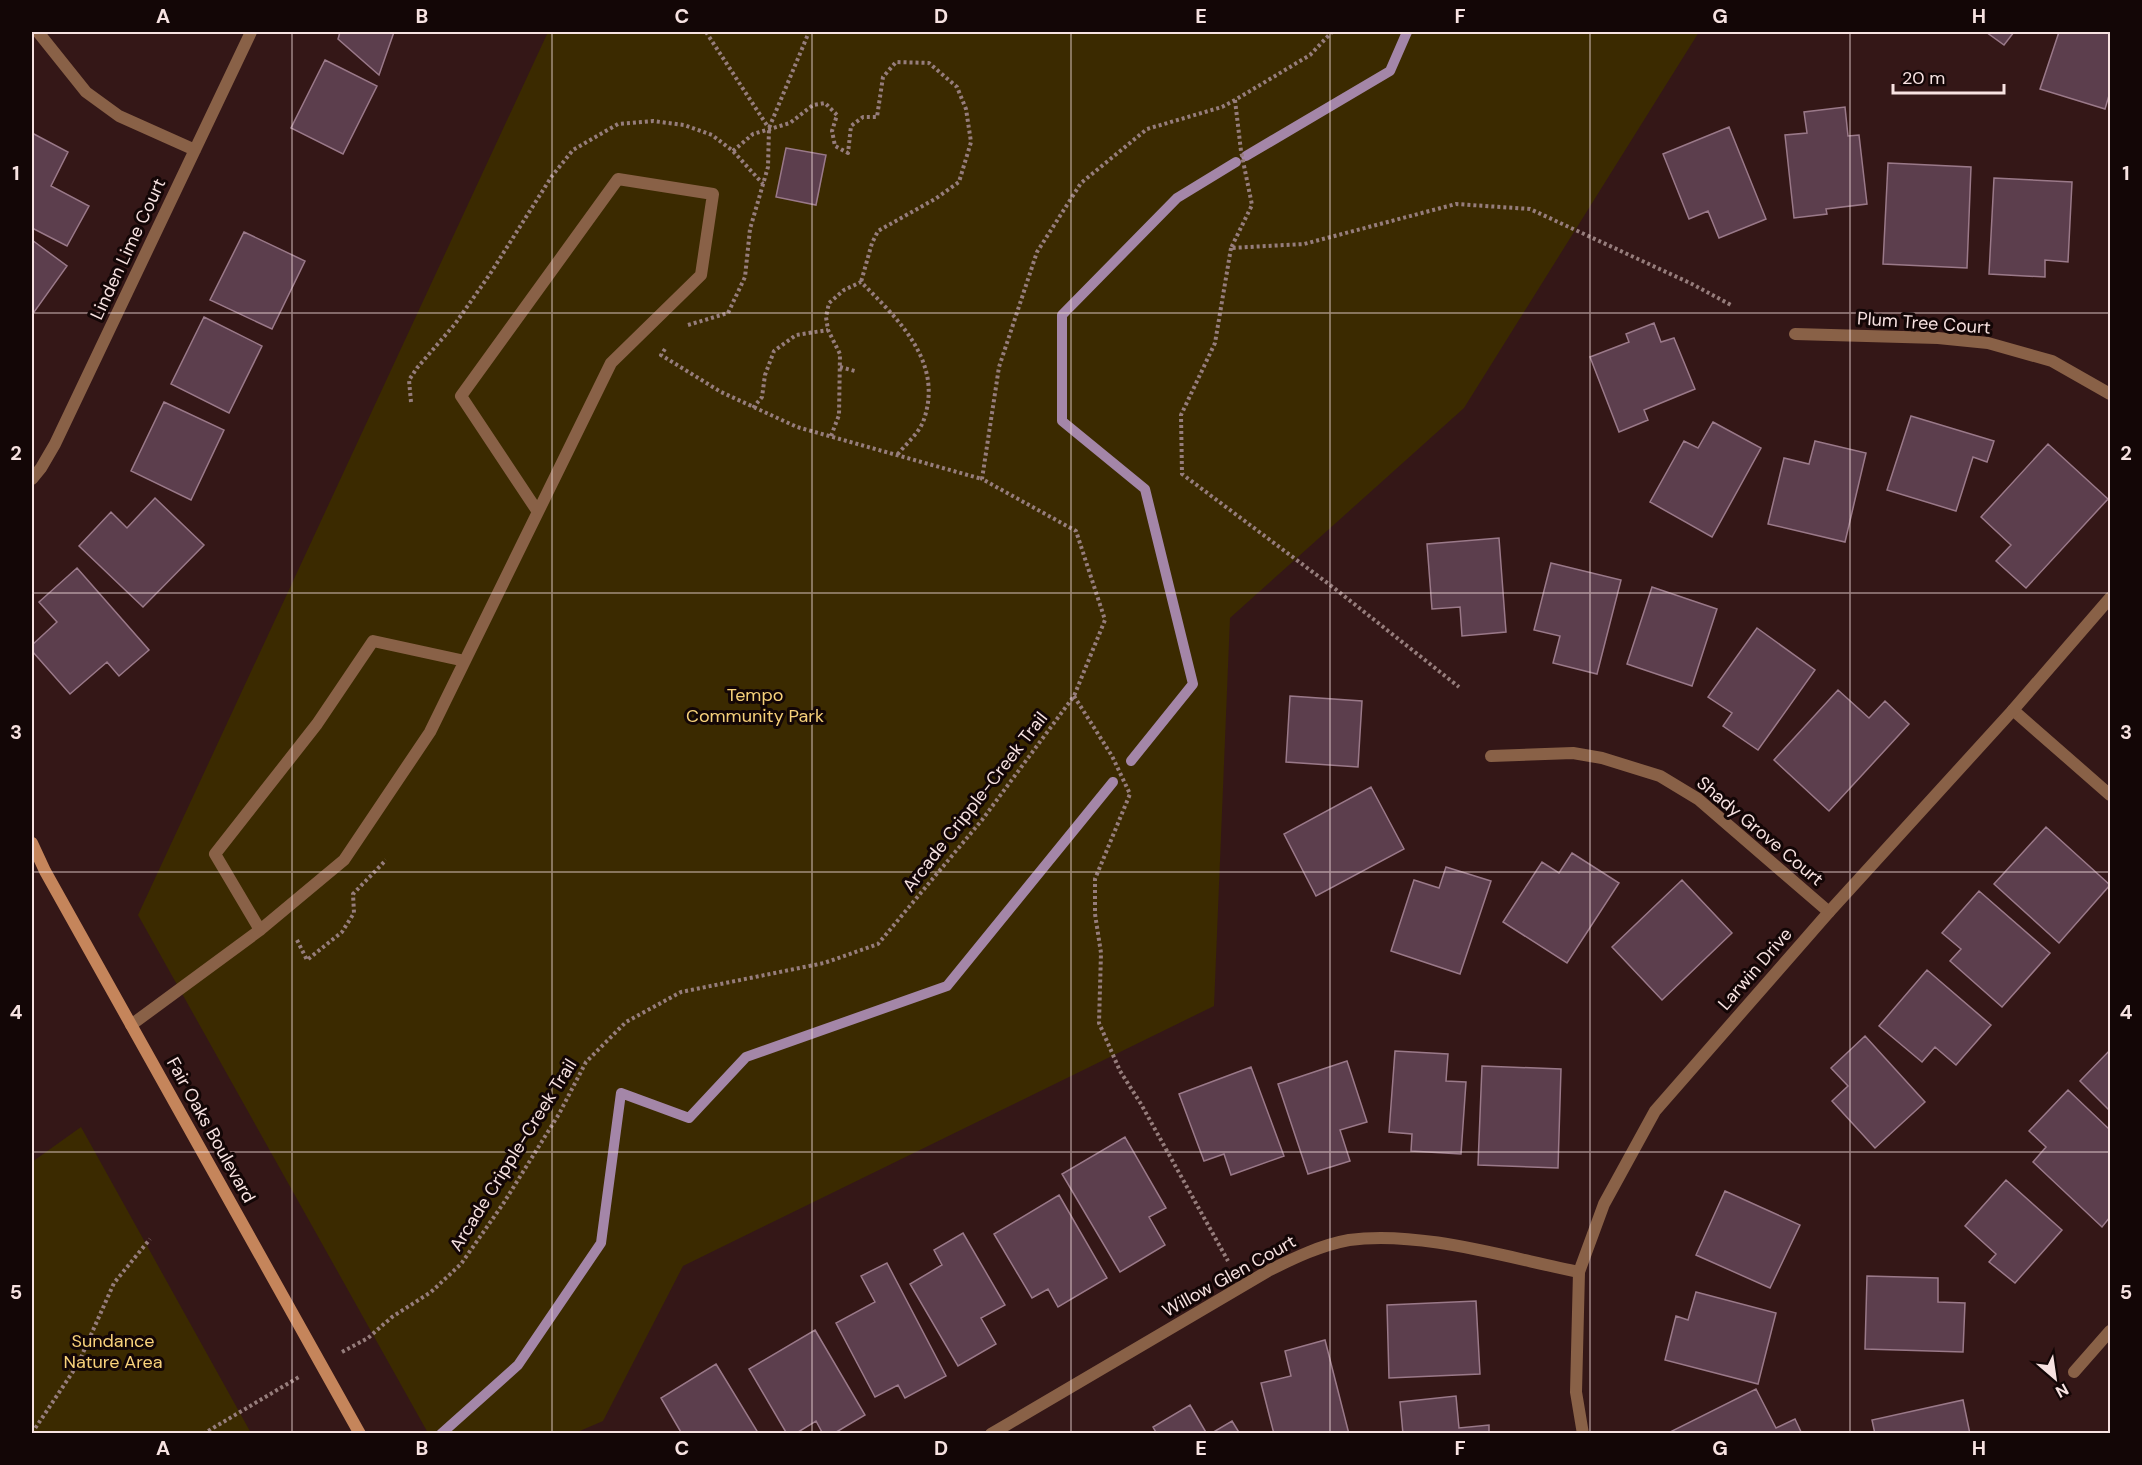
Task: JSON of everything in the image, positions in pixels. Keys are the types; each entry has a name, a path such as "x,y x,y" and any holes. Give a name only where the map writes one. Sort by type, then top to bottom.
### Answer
{"main road":[{"name":"Fair Oaks Boulevard","path":"32,843 45,871 360,1434"}],"street":[{"path":"38,32 86,92 119,116 195,150"},
{"name":"Linden Lime Court","path":"32,479 55,444 251,32"},
{"path":"131,1025 260,930 344,860 430,732 465,661 538,512 611,363 701,275 713,194 618,179 461,396 538,512"},
{"name":"Plum Tree Court","path":"1796,334 1938,338 1988,343 2052,361 2110,394"},
{"name":"Larwin Drive","path":"1583,1434 1576,1392 1579,1272 1604,1204 1655,1111 1829,912 2013,710 2110,598"},
{"path":"260,930 215,854 316,724 373,641 465,661"},
{"path":"2013,710 2110,795"},
{"name":"Shady Grove Court","path":"1491,756 1574,753 1602,758 1660,776 1698,799 1829,912"},
{"name":"Willow Glen Court","path":"992,1434 1268,1272 1294,1258 1338,1243 1382,1237 1418,1240 1579,1272"},
{"path":"2074,1372 2110,1331"}],"path":[{"path":"706,32 769,128"},
{"path":"678,329 728,314 745,277 750,229 768,167 769,128 809,32"},
{"path":"982,479 999,367 1033,262 1081,183 1146,129 1235,100 1310,55 1332,32"},
{"path":"733,151 753,134 790,123 813,105 825,103 837,115 832,131 835,146 848,153 850,126 863,117 877,117 884,77 896,62 929,63 957,87 966,109 970,142 959,182 935,199 878,231 872,243 861,282 844,290 829,303 826,317 828,330 840,354 839,415 831,436"},
{"path":"1235,100 1240,152 1252,205 1231,248 1215,343 1181,415 1182,474 1334,588 1459,687"},
{"path":"1231,248 1304,244 1456,204 1530,209 1731,304"},
{"path":"861,282 896,318 925,364 930,394 922,424 897,455"},
{"path":"753,408 762,397 765,375 774,351 796,335 828,330"},
{"name":"Arcade Cripple-Creek Trail","path":"203,1434 368,1338 392,1317 431,1292 461,1264 510,1194 559,1114 586,1062 626,1022 681,992 824,963 878,944 982,820 1074,696 1106,620 1076,531 982,479 797,427 753,408 720,392 661,355 666,346"},
{"path":"840,367 855,371"},
{"path":"1074,696 1112,756 1130,794 1095,879 1095,914 1101,953 1099,1023 1120,1071 1228,1261"},
{"path":"297,940 307,960 342,932 354,913 353,894 386,860"},
{"path":"32,1433 78,1364 114,1283 150,1239"}],"green space":[{"name":"Tempo Community Park","path":"548,32 1699,32 1464,408 1230,618 1214,1006 683,1266 603,1421 575,1433 428,1433 138,915"},
{"name":"Sundance Nature Area","path":"81,1127 251,1433 32,1433 32,1162"}],"building":[{"path":"340,32 394,32 379,75 338,39"},
{"path":"1986,32 2014,32 2004,45"},
{"path":"2059,32 2110,32 2110,92 2105,109 2040,89"},
{"path":"325,60 377,86 343,154 291,128"},
{"path":"1845,107 1848,136 1859,135 1867,204 1826,209 1827,214 1794,218 1785,135 1807,133 1804,112"},
{"path":"1729,127 1766,219 1719,238 1708,211 1689,219 1663,154"},
{"path":"32,133 68,152 51,186 89,206 67,246 32,228"},
{"path":"786,148 826,155 816,205 776,197"},
{"path":"1888,163 1971,167 1967,268 1883,264"},
{"path":"1994,178 2072,182 2068,262 2045,260 2045,277 1989,274"},
{"path":"244,232 305,261 272,329 210,300"},
{"path":"32,240 67,266 32,315"},
{"path":"204,317 262,346 229,413 171,384"},
{"path":"1654,323 1661,342 1674,338 1695,389 1644,410 1648,420 1619,432 1590,357 1629,342 1626,334"},
{"path":"164,402 224,430 191,500 131,471"},
{"path":"1911,416 1994,441 1987,462 1973,457 1956,511 1887,490"},
{"path":"1713,422 1761,448 1712,537 1650,502 1684,441 1698,448"},
{"path":"1815,441 1866,453 1845,542 1768,524 1784,458 1809,464"},
{"path":"2048,444 2108,499 2026,588 1996,561 2011,545 1981,517"},
{"path":"155,498 204,545 143,607 79,546 111,512 127,528"},
{"path":"1499,538 1506,632 1462,636 1460,607 1432,609 1427,544"},
{"path":"1551,563 1621,580 1597,674 1553,663 1560,636 1534,630"},
{"path":"77,568 149,650 119,676 107,662 70,694 32,651 32,645 57,622 39,602"},
{"path":"1652,587 1717,609 1692,686 1627,664"},
{"path":"1757,628 1815,670 1758,750 1723,726 1732,713 1708,697"},
{"path":"1838,690 1869,718 1885,701 1909,724 1829,811 1774,760"},
{"path":"1290,696 1362,701 1358,767 1286,762"},
{"path":"1371,787 1404,849 1316,896 1284,834"},
{"path":"2046,827 2110,885 2059,943 1994,884"},
{"path":"1572,853 1619,883 1567,963 1503,922 1542,862 1559,873"},
{"path":"1446,867 1491,881 1460,974 1391,951 1414,880 1439,888"},
{"path":"1682,880 1732,933 1662,1000 1612,947"},
{"path":"1979,891 2050,953 2002,1007 1950,961 1961,949 1942,933"},
{"path":"1927,970 1991,1025 1956,1065 1935,1047 1922,1062 1879,1026"},
{"path":"1865,1036 1925,1102 1875,1148 1832,1101 1848,1086 1831,1068"},
{"path":"2110,1050 2110,1111 2080,1081"},
{"path":"1395,1051 1448,1054 1446,1081 1466,1082 1461,1154 1411,1151 1412,1134 1389,1132"},
{"path":"1347,1061 1367,1122 1340,1130 1350,1161 1308,1174 1278,1084"},
{"path":"1482,1066 1561,1069 1558,1168 1478,1165"},
{"path":"1251,1067 1284,1156 1231,1175 1224,1154 1204,1161 1179,1094"},
{"path":"2068,1090 2110,1130 2110,1217 2102,1227 2033,1162 2046,1147 2029,1131"},
{"path":"1125,1137 1166,1208 1149,1217 1165,1245 1120,1272 1062,1174"},
{"path":"2006,1180 2062,1230 2015,1283 1989,1262 1996,1254 1965,1226"},
{"path":"1725,1191 1800,1225 1770,1288 1696,1255"},
{"path":"1059,1195 1107,1278 1058,1307 1048,1289 1032,1298 994,1234"},
{"path":"963,1233 1005,1305 981,1318 996,1344 958,1366 910,1284 942,1265 934,1250"},
{"path":"887,1263 946,1376 905,1398 898,1385 875,1397 836,1323 875,1302 861,1276"},
{"path":"1867,1276 1938,1278 1938,1302 1965,1303 1963,1352 1865,1349"},
{"path":"1696,1292 1776,1313 1758,1384 1665,1360 1676,1316 1688,1320"},
{"path":"1476,1301 1480,1374 1389,1378 1387,1305"},
{"path":"815,1330 865,1415 833,1434 823,1434 816,1421 795,1434 787,1434 749,1369"},
{"path":"1325,1340 1349,1434 1274,1434 1261,1383 1291,1376 1285,1351"},
{"path":"716,1364 757,1431 753,1434 682,1434 661,1398"},
{"path":"1756,1389 1776,1428 1795,1419 1802,1434 1671,1434 1670,1432"},
{"path":"1456,1396 1459,1428 1489,1425 1489,1434 1403,1434 1400,1402"},
{"path":"1963,1400 1970,1434 1875,1434 1872,1420"},
{"path":"1190,1405 1207,1434 1157,1434 1153,1427"},
{"path":"1232,1421 1240,1434 1210,1434"}],"waterway":[{"path":"1246,156 1390,71 1407,32"},
{"path":"1131,761 1193,684 1145,489 1062,421 1062,315 1177,198 1236,162"},
{"path":"441,1434 518,1365 601,1243 621,1093 689,1118 746,1057 947,986 1113,782"}]}
